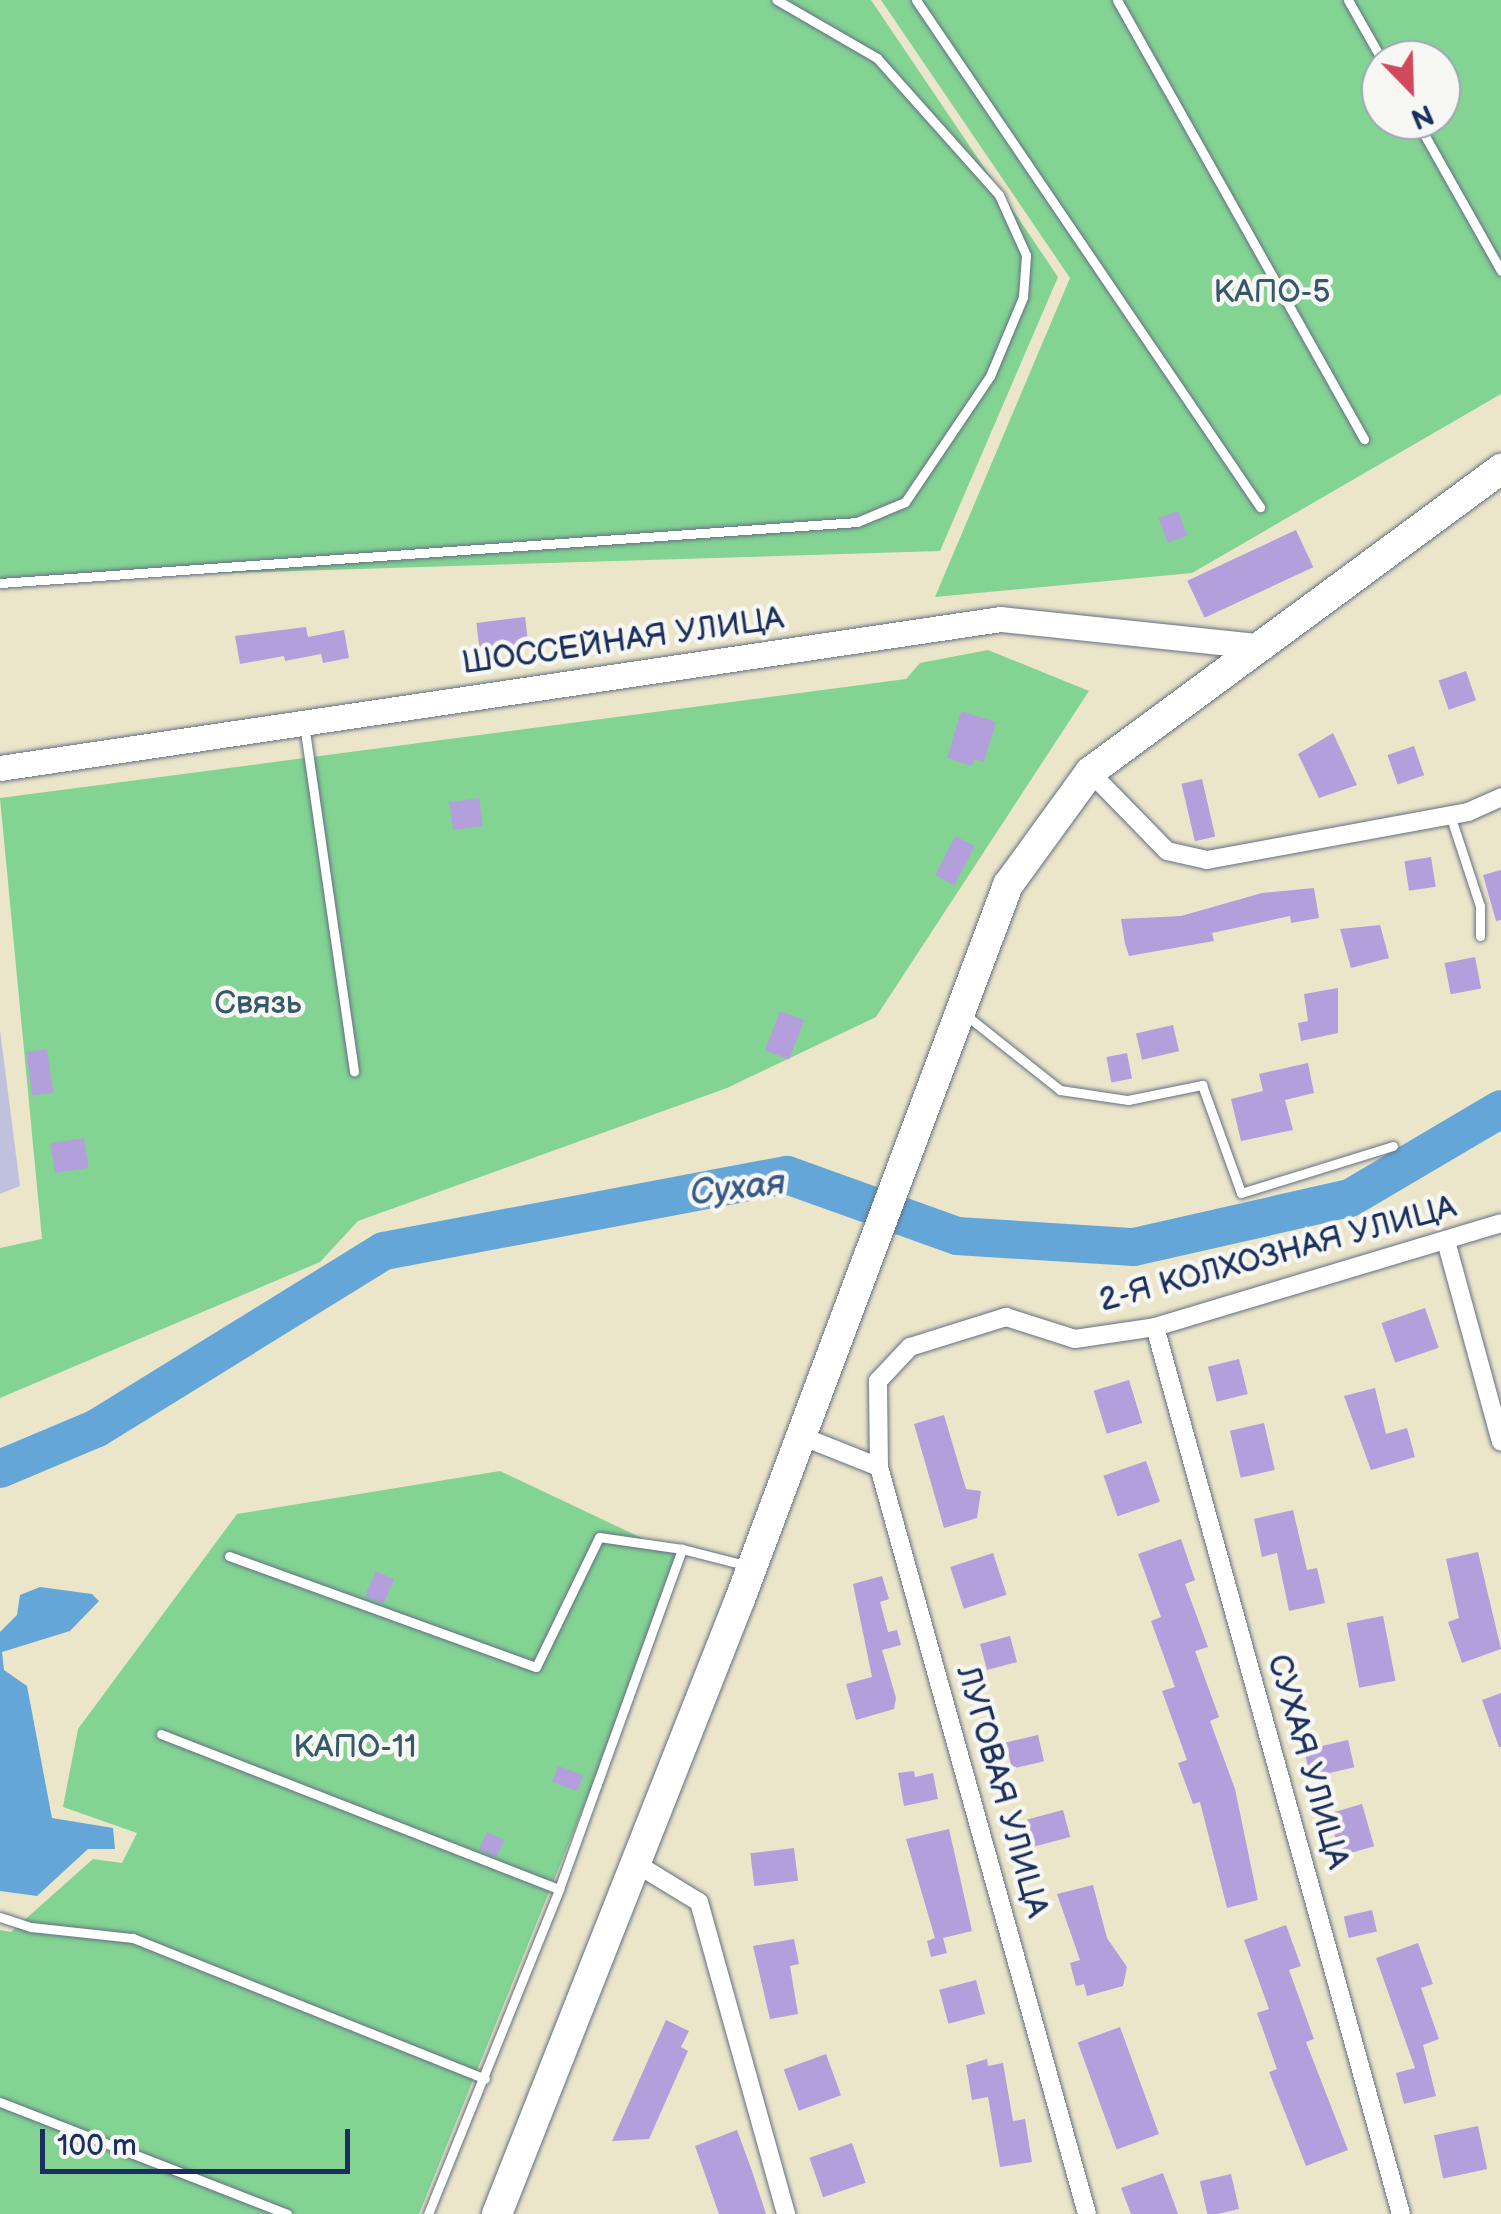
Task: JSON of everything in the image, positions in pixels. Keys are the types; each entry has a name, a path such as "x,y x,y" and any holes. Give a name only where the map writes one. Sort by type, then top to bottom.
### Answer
{"main road":[{"path":"497,2214 752,1567 875,1230 1008,885 1090,772 1501,468"}],"street":[{"name":"ШОССЕЙНАЯ УЛИЦА","path":"0,768 1000,620 1258,646"},
{"path":"1090,772 1167,851 1206,860 1450,815 1501,797"},
{"name":"2-Я КОЛХОЗНАЯ УЛИЦА","path":"880,1467 878,1381 910,1347 1006,1317 1075,1339 1154,1326 1501,1223"},
{"path":"1446,1241 1501,1442"},
{"name":"СУХАЯ УЛИЦА","path":"1154,1326 1401,2214"},
{"path":"801,1436 880,1467"},
{"name":"ЛУГОВАЯ УЛИЦА","path":"880,1467 1087,2214"},
{"path":"635,1864 699,1902 786,2214"}],"lane":[{"path":"0,584 857,522 905,502 990,376 1023,297 1026,255 999,195 877,58 778,0"},
{"path":"916,0 1260,507"},
{"path":"1117,0 1364,439"},
{"path":"1348,0 1371,40"},
{"path":"1427,140 1501,271"},
{"path":"303,722 354,1071"},
{"path":"1450,815 1480,906 1480,936"},
{"path":"960,1010 1060,1090 1128,1100 1202,1084 1241,1193 1392,1146"},
{"path":"230,1556 536,1667 599,1538 682,1549 752,1567"},
{"path":"428,2214 486,2078 558,1890 682,1549"},
{"path":"160,1734 558,1890"},
{"path":"0,1917 31,1928 134,1938 486,2078"},
{"path":"0,2102 287,2214"}],"shaded area":[{"path":"0,1030 20,1186 0,1194"}],"green space":[{"path":"0,0 871,0 1058,277 940,551 0,580"},
{"name":"КАПО-5","path":"881,0 1501,0 1501,394 1192,573 935,597 1070,278"},
{"name":"Связь","path":"988,650 1089,691 876,1017 727,1088 358,1221 320,1262 0,1398 0,1248 42,1239 0,798 906,679 920,663"},
{"name":"КАПО-11","path":"500,1471 684,1558 419,2214 0,2214 0,1930 11,1932 93,1859 122,1863 137,1833 63,1807 78,1729 237,1514"}],"water":[{"path":"40,1587 92,1594 99,1601 70,1631 2,1652 4,1670 27,1686 52,1818 113,1828 115,1849 88,1849 37,1896 0,1891 0,1632 17,1615 20,1595"}],"building":[{"path":"1178,511 1187,535 1168,543 1158,519"},
{"path":"1296,530 1313,567 1205,618 1187,581"},
{"path":"525,617 529,649 480,655 476,623"},
{"path":"306,627 308,637 344,630 349,658 323,663 321,654 285,661 284,656 240,664 235,636"},
{"path":"1466,671 1476,700 1449,710 1439,680"},
{"path":"961,711 996,722 984,762 974,759 972,766 947,758"},
{"path":"1333,733 1357,785 1319,798 1298,754"},
{"path":"1414,746 1424,775 1398,784 1388,755"},
{"path":"1202,779 1215,836 1195,841 1182,784"},
{"path":"479,798 483,826 453,830 449,802"},
{"path":"955,836 975,846 955,885 935,875"},
{"path":"1431,857 1436,887 1409,891 1404,861"},
{"path":"1501,870 1501,920 1496,921 1483,875"},
{"path":"1314,888 1319,918 1291,923 1290,916 1212,933 1214,941 1129,956 1125,944 1121,919 1181,916 1262,893"},
{"path":"1380,925 1389,958 1351,968 1340,929"},
{"path":"1475,957 1481,988 1451,994 1445,963"},
{"path":"1338,988 1338,1033 1301,1041 1298,1023 1308,1021 1304,994"},
{"path":"780,1011 804,1020 789,1060 765,1050"},
{"path":"1173,1025 1179,1051 1142,1060 1136,1034"},
{"path":"47,1049 53,1093 32,1095 26,1052"},
{"path":"1127,1053 1132,1079 1111,1083 1106,1057"},
{"path":"1308,1063 1314,1093 1285,1100 1293,1130 1241,1141 1231,1099 1263,1091 1259,1074"},
{"path":"84,1138 89,1168 55,1173 50,1143"},
{"path":"1425,1308 1439,1348 1395,1363 1382,1323"},
{"path":"1239,1359 1248,1394 1217,1402 1208,1367"},
{"path":"1129,1380 1142,1423 1107,1434 1094,1391"},
{"path":"1375,1388 1386,1434 1407,1428 1415,1457 1371,1470 1344,1396"},
{"path":"944,1415 966,1489 981,1491 977,1518 944,1528 914,1424"},
{"path":"1264,1423 1275,1470 1241,1478 1230,1431"},
{"path":"1146,1461 1160,1502 1117,1516 1103,1476"},
{"path":"1293,1510 1307,1570 1317,1568 1325,1603 1289,1611 1277,1553 1262,1557 1254,1519"},
{"path":"1181,1539 1195,1580 1185,1584 1208,1647 1195,1651 1219,1717 1210,1721 1235,1789 1258,1900 1227,1908 1200,1802 1193,1804 1178,1763 1187,1760 1162,1691 1175,1687 1151,1621 1161,1617 1138,1554"},
{"path":"1478,1552 1501,1649 1462,1663 1448,1622 1459,1618 1446,1559"},
{"path":"993,1553 1007,1595 964,1609 950,1567"},
{"path":"376,1571 394,1579 383,1604 365,1596"},
{"path":"882,1576 889,1599 880,1602 888,1632 897,1630 901,1645 882,1650 896,1698 894,1709 856,1720 846,1684 872,1677 853,1584"},
{"path":"1383,1616 1396,1681 1359,1688 1347,1623"},
{"path":"1010,1636 1017,1662 987,1670 980,1644"},
{"path":"1501,1693 1501,1747 1499,1747 1482,1700"},
{"path":"1038,1735 1044,1761 1012,1769 1006,1742"},
{"path":"1348,1740 1354,1767 1310,1777 1304,1750"},
{"path":"558,1766 583,1775 578,1791 552,1782"},
{"path":"914,1771 915,1777 933,1773 938,1799 904,1806 898,1773"},
{"path":"1362,1804 1374,1846 1340,1856 1328,1814"},
{"path":"1063,1810 1070,1837 1035,1847 1027,1820"},
{"path":"949,1829 972,1931 943,1938 947,1953 931,1957 927,1941 935,1938 906,1839"},
{"path":"487,1832 504,1840 496,1857 479,1849"},
{"path":"794,1848 798,1881 754,1886 750,1853"},
{"path":"1093,1885 1107,1938 1127,1967 1123,1986 1087,1996 1084,1984 1076,1986 1070,1963 1080,1960 1057,1894"},
{"path":"1372,1910 1377,1931 1349,1938 1344,1917"},
{"path":"1286,1925 1301,1966 1289,1970 1314,2039 1306,2042 1348,2150 1306,2166 1269,2072 1277,2069 1257,2013 1269,2009 1244,1940"},
{"path":"794,1939 799,1964 790,1966 798,2014 770,2019 753,1946"},
{"path":"1418,1943 1433,1984 1421,1988 1439,2039 1423,2045 1436,2096 1404,2104 1396,2073 1415,2068 1376,1958"},
{"path":"976,1980 985,2014 948,2024 939,1990"},
{"path":"666,2020 689,2031 681,2047 688,2051 649,2139 612,2141"},
{"path":"1120,2027 1159,2134 1117,2150 1078,2042"},
{"path":"826,2054 841,2095 799,2111 784,2069"},
{"path":"987,2059 988,2066 1003,2063 1013,2121 1025,2119 1032,2162 1000,2167 988,2097 972,2100 966,2065"},
{"path":"1478,2126 1487,2169 1443,2178 1434,2135"},
{"path":"737,2130 766,2214 719,2214 695,2146"},
{"path":"852,2143 866,2183 823,2197 809,2158"},
{"path":"1163,2173 1178,2214 1131,2214 1121,2188"},
{"path":"1231,2174 1239,2209 1207,2214 1200,2181"}],"waterway":[{"name":"Сухая","path":"0,1469 97,1428 384,1251 787,1175 957,1236 1134,1247 1350,1198 1501,1109"}]}
